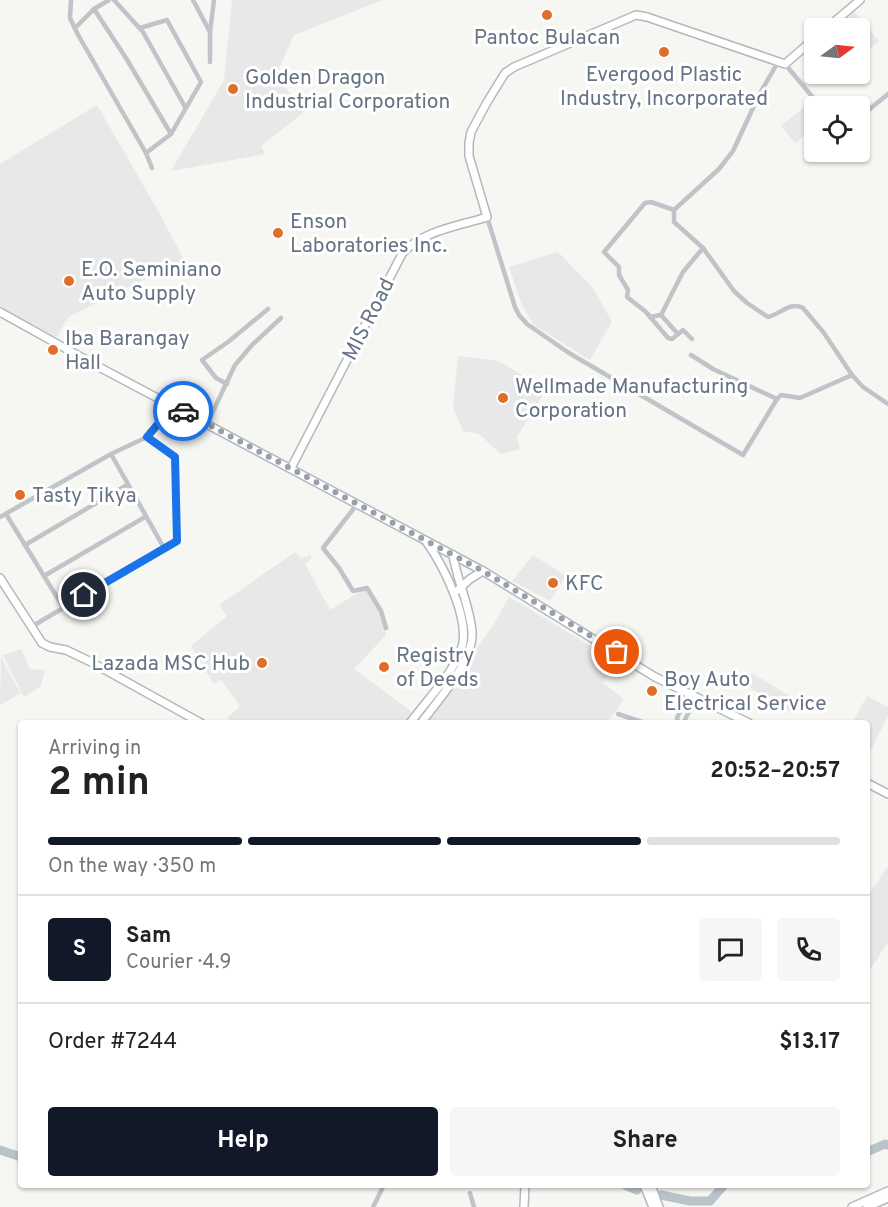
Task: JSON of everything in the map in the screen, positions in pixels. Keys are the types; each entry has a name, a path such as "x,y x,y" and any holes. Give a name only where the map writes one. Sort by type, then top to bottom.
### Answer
{"street":[{"path":"71,0 70,18 153,168"},
{"path":"75,28 94,9 108,0"},
{"path":"114,0 140,28 185,107"},
{"path":"193,0 210,32"},
{"path":"210,62 210,32 214,0"},
{"path":"839,18 860,0"},
{"path":"94,9 171,134"},
{"path":"811,96 781,63 640,15 508,70 471,132 469,156 519,315 526,324 569,353 743,455 777,399 783,395 800,398 852,375"},
{"path":"140,28 164,20 170,23 201,82 171,134 146,153"},
{"path":"804,46 781,63 759,95 733,151 719,169 674,210 674,222 703,248 735,291 747,303 768,317 795,305 803,308 824,333 852,375 863,387 888,404"},
{"path":"870,109 888,94"},
{"path":"674,210 645,202 604,252 619,267 619,275 628,290 627,297 650,317 668,339 672,339 685,330 692,339"},
{"name":"MIS Road","path":"291,468 402,254 420,239 487,217"},
{"path":"661,315 683,272 703,248"},
{"path":"226,384 216,378 202,360 268,309"},
{"path":"0,312 425,539 483,571 655,677 742,720"},
{"path":"650,317 661,315"},
{"path":"661,315 678,334"},
{"path":"207,424 235,365 252,345 281,318"},
{"path":"691,355 713,369 777,399"},
{"path":"0,517 111,454 147,437 173,406"},
{"path":"31,627 177,541 175,457 147,437"},
{"path":"111,454 164,548"},
{"path":"25,545 127,485"},
{"path":"358,503 323,548 353,591 367,588 381,611 386,628"},
{"path":"6,514 63,607"},
{"path":"44,576 146,517"},
{"path":"412,720 450,670 462,648 464,632 454,593 425,539"},
{"path":"423,720 463,664 470,650 472,632 453,555"},
{"path":"454,593 483,571"},
{"path":"0,578 39,640 46,646 76,654 196,720"},
{"path":"678,720 683,707 692,695"},
{"path":"685,720 692,695"},
{"path":"683,707 689,710"},
{"path":"618,714 631,720"},
{"path":"870,785 888,794"},
{"path":"373,1207 382,1188"},
{"path":"524,1207 525,1188"},
{"path":"648,1188 653,1207"},
{"path":"649,1188 659,1207"},
{"path":"852,1207 888,1191"},
{"path":"470,1193 474,1207"},
{"path":"867,1207 888,1198"}],"shaded area":[{"path":"232,0 383,0 294,35 276,75 304,112 261,146 265,154 171,171 224,80"},
{"path":"854,11 860,18 845,18"},
{"path":"870,30 879,41 870,49"},
{"path":"97,105 184,260 68,317 57,337 0,308 0,164"},
{"path":"804,107 804,135 795,143 781,126"},
{"path":"558,252 593,288 612,322 590,360 534,325 522,305 509,267"},
{"name":"Wellmade Manufacturing Corporation","path":"458,356 499,361 546,390 517,437 520,449 501,454 479,434 463,431 453,408"},
{"path":"295,552 302,559 310,554 312,558 305,564 330,610 364,589 381,612 386,635 354,669 412,712 406,720 229,720 227,718 240,706 221,680 214,684 191,646 227,616 219,605"},
{"path":"533,555 566,576 550,601 512,581"},
{"path":"509,597 616,661 603,683 624,699 609,720 426,720 494,624"},
{"path":"21,649 30,669 45,670 41,686 24,697 3,655"},
{"path":"1,655 21,693 0,705"},
{"path":"752,673 798,701 792,713 745,685"},
{"path":"867,696 888,707 888,716 870,751 870,720 854,720"},
{"path":"888,866 888,942 870,969 870,893"}],"waterway":[{"path":"870,1151 885,1144 888,1145"},
{"path":"0,1150 18,1156"},
{"path":"632,1188 637,1190"},
{"path":"661,1195 690,1201 710,1201 721,1188"}],"way so far":[{"path":"183,411 483,571 617,652"}],"place":[{"name":"Pantoc Bulacan","path":"547,15"},
{"name":"Evergood Plastic Industry, Incorporated","path":"664,52"},
{"name":"Golden Dragon Industrial Corporation","path":"233,89"},
{"name":"Enson Laboratories Inc.","path":"278,233"},
{"name":"E.O. Seminiano Auto Supply","path":"69,281"},
{"name":"Iba Barangay Hall","path":"53,350"},
{"name":"Wellmade Manufacturing Corporation","path":"503,398"},
{"name":"Tasty Tikya","path":"20,495"},
{"name":"KFC","path":"553,583"},
{"name":"Lazada MSC Hub","path":"262,663"},
{"name":"Registry of Deeds","path":"384,667"},
{"name":"Boy Auto Electrical Service","path":"652,691"}],"route":[{"path":"84,595 177,541 175,457 147,437 173,406 183,411"}]}
